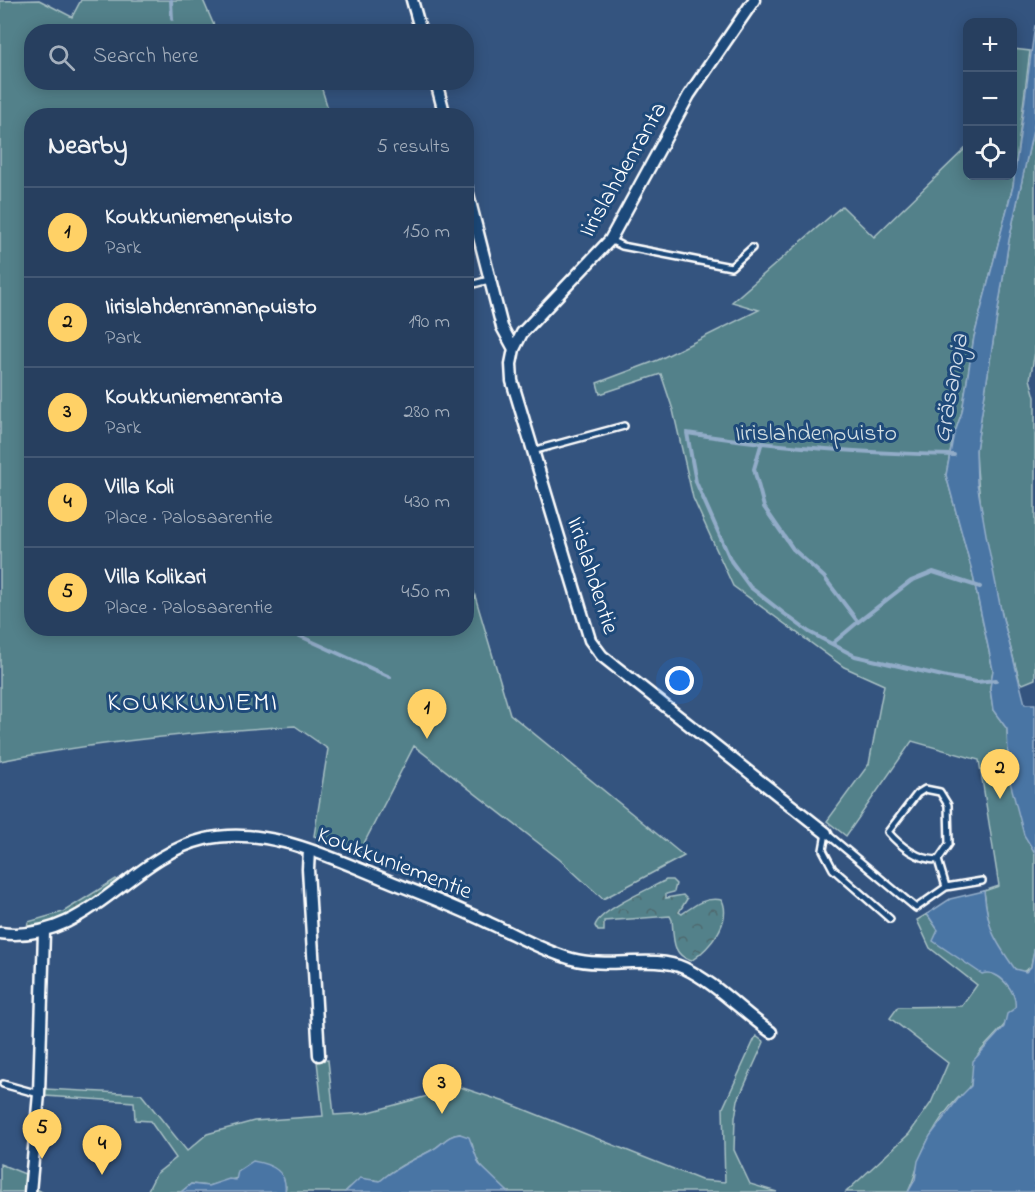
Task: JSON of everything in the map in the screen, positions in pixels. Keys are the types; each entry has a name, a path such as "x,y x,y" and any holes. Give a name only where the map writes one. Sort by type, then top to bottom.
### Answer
{"street":[{"path":"412,0 419,24"},
{"name":"Iirislahdenranta","path":"514,349 522,333 610,240 689,95 754,0"},
{"path":"438,90 444,108"},
{"path":"474,219 502,327 514,349"},
{"name":"Iirislahdentie","path":"514,349 510,364 512,381 580,611 594,648 826,833"},
{"name":"Koukkuniementie","path":"0,933 44,932 70,922 169,853 199,841 238,835 260,837 309,850 452,906 571,959 594,964 669,962 699,976 771,1032"},
{"path":"309,850 308,869 319,1055"},
{"path":"30,1192 39,1094 44,932"}],"lane":[{"path":"610,240 622,246 730,267 752,248"},
{"path":"474,284 489,280"},
{"path":"532,451 624,426"},
{"path":"925,789 940,792 947,799 949,844 938,860 920,857 895,840 888,832 917,794 925,789"},
{"path":"826,833 823,850 833,870 853,890 890,919"},
{"name":"Iirislahdentie","path":"826,833 916,908 946,887 982,880"},
{"path":"938,860 946,887"},
{"path":"3,1084 39,1094"}],"green space":[{"path":"39,0 72,17 81,0 203,0 213,24 24,24 24,90 322,90 328,108 24,108 24,636 474,636 474,593 510,714 684,856 603,899 559,859 414,746 359,853 314,836 328,749 295,726 147,739 73,748 0,761 0,1"},
{"name":"Iirislahdenpuisto","path":"1017,49 1030,51 1017,154"},
{"path":"1035,121 1035,352 1030,379 1035,397 1035,679 1023,684 1020,682 1012,654 991,567 981,509 976,450 1009,240"},
{"name":"Iirislahdenpuisto","path":"963,151 963,180 1014,180 974,337 962,412 953,438 946,475 972,571 993,670 990,688 993,710 1007,729 1009,778 1035,853 1035,945 1031,967 1021,973 1011,966 998,948 987,913 984,891 999,886 979,760 912,741 846,836 827,821 869,764 884,685 844,667 733,586 693,498 673,410 661,374 600,394 597,383 658,360 759,310 732,302 842,206 874,237"},
{"path":"116,879 118,881 76,911 52,922 27,928 28,922 63,912"},
{"path":"666,880 672,880 676,884 674,892 666,894 666,898 683,895 687,899 679,912 682,914 706,900 722,900 724,917 722,926 712,942 691,961 677,950 670,916 604,921 604,931 598,931 595,926 605,914 626,900"},
{"path":"927,914 938,930 989,972 1003,980 1014,995 1016,1005 1006,1023 977,1056 969,1089 950,1107 933,1132 923,1151 908,1192 846,1192 909,1134 931,1103 948,1063 890,1018 898,1007 962,1006 977,985 930,948 917,920"},
{"path":"756,1036 764,1042 738,1100 734,1150 750,1184 777,1192 508,1192 480,1165 472,1143 460,1134 448,1138 436,1148 399,1167 380,1181 361,1181 345,1192 285,1192 286,1186 238,1178 208,1186 191,1184 181,1192 147,1192 156,1174 176,1158 150,1121 135,1120 134,1102 45,1096 45,1089 141,1094 187,1151 207,1134 254,1121 323,1116 317,1061 328,1060 334,1115 366,1113 460,1087 508,1103 701,1180 725,1182 723,1108"},
{"path":"0,1164 30,1176 30,1185 42,1192 0,1192"}],"water":[{"path":"1035,25 1035,121 1009,240 976,450 977,483 1002,615 1025,704 1035,704 1035,853 1024,835 1009,778 1007,729 993,710 990,688 993,670 972,571 946,475 953,438 962,412 974,337 1014,180 1017,180 1017,157"},
{"path":"984,891 987,915 993,933 1015,969 1026,972 1031,967 1035,945 1035,1192 908,1192 915,1180 918,1161 930,1136 958,1099 971,1086 973,1061 1004,1027 1007,1014 1015,1008 1010,989 1000,978 988,973 982,974 933,941 938,930 927,914 950,899"},
{"path":"460,1134 469,1137 479,1164 508,1192 345,1192 360,1178 380,1181 436,1148 448,1138"},
{"path":"253,1161 277,1170 284,1179 285,1192 181,1192 191,1184 208,1186 229,1179 236,1180 238,1171"}],"waterway":[{"path":"171,0 172,19"},
{"name":"Gräsanoja","path":"954,455 820,448 687,433 696,482 731,561 750,587 809,632 855,656 947,677 977,682 996,680"},
{"path":"761,445 754,469 764,507 793,549 824,577 858,622 832,644"},
{"path":"858,622 911,581 933,572 980,587"},
{"path":"300,636 390,677"}],"place":[{"name":"Koukkuniemenpuisto","path":"427,739"},
{"name":"Iirislahdenrannanpuisto","path":"1000,799"},
{"name":"Koukkuniemenranta","path":"442,1114"},
{"name":"Villa Kolikari","path":"42,1159"},
{"name":"Villa Koli","path":"102,1175"}],"district":[{"name":"KOUKKUNIEMI","path":"193,701"}]}
